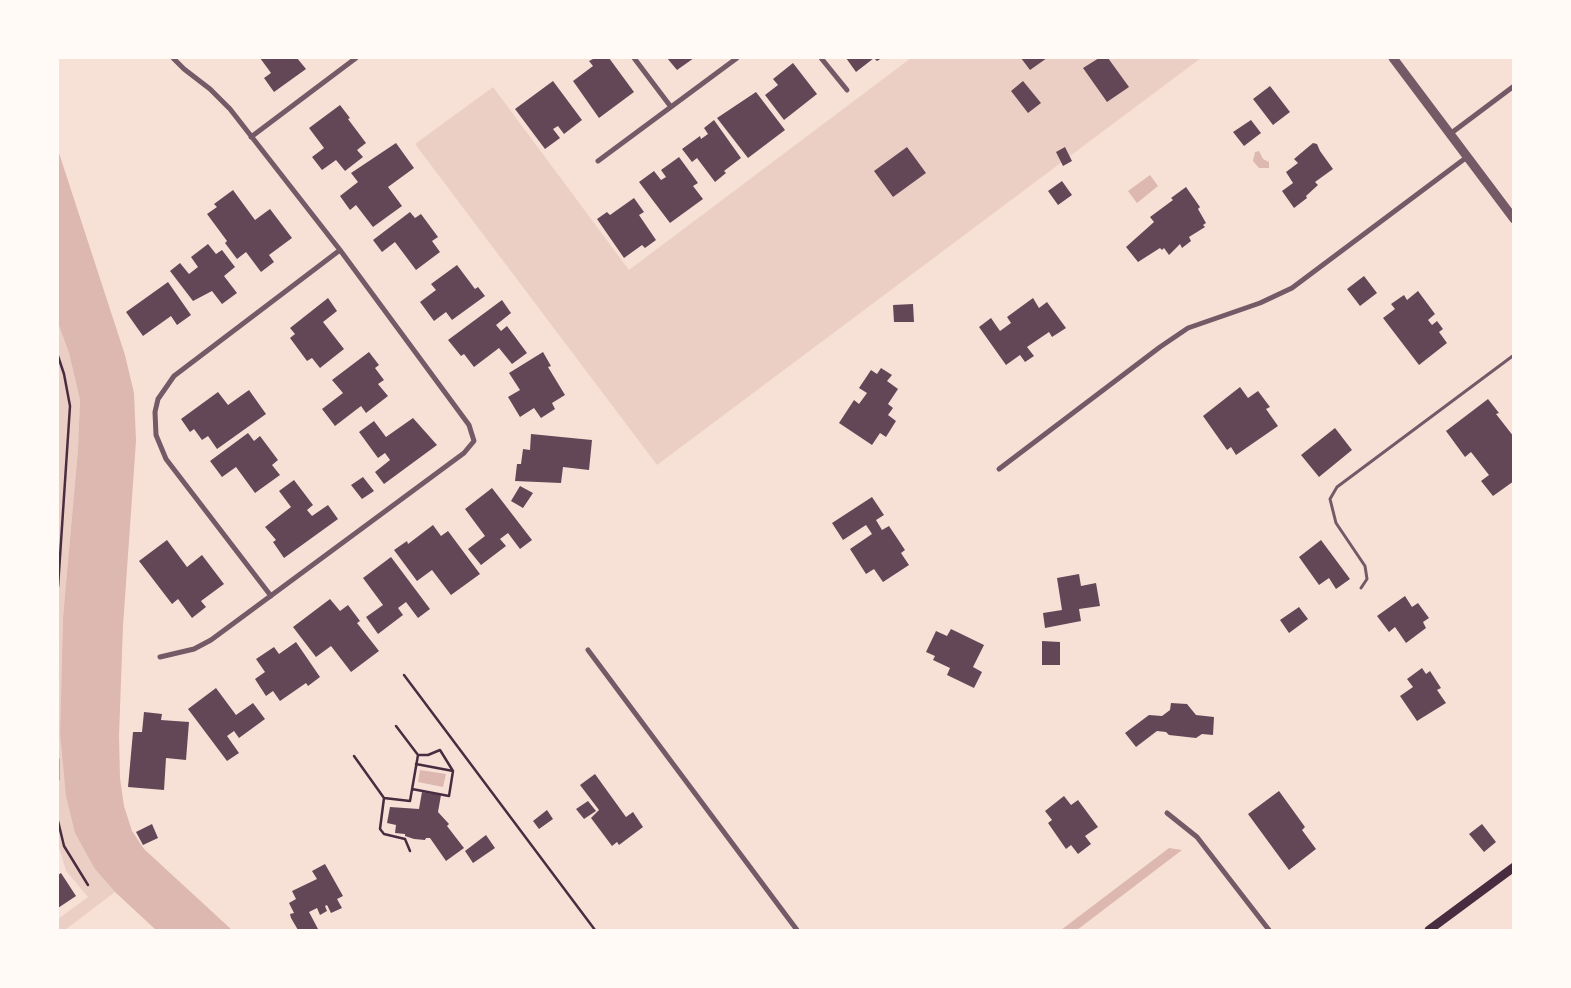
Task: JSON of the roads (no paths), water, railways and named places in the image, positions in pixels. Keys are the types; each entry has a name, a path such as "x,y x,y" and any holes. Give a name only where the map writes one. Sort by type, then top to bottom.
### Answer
{"main road":[{"path":"1429,930 1514,867"}],"street":[{"path":"160,657 194,649 211,640 464,453 474,441 469,425 340,250 251,137 210,89 173,58"},
{"path":"251,137 356,58"},
{"path":"634,58 671,107"},
{"path":"598,161 737,58"},
{"path":"821,58 846,90"},
{"path":"1393,58 1514,219"},
{"path":"1450,134 1514,86"},
{"path":"999,469 1166,342 1188,328 1260,303 1292,288 1467,157"},
{"path":"271,596 166,459 156,435 155,412 158,399 174,376 340,250"},
{"path":"588,650 797,930"},
{"path":"1167,813 1197,837 1269,930"}],"lane":[{"path":"1361,588 1367,579 1365,566 1336,523 1330,499 1337,487 1514,355"}]}
